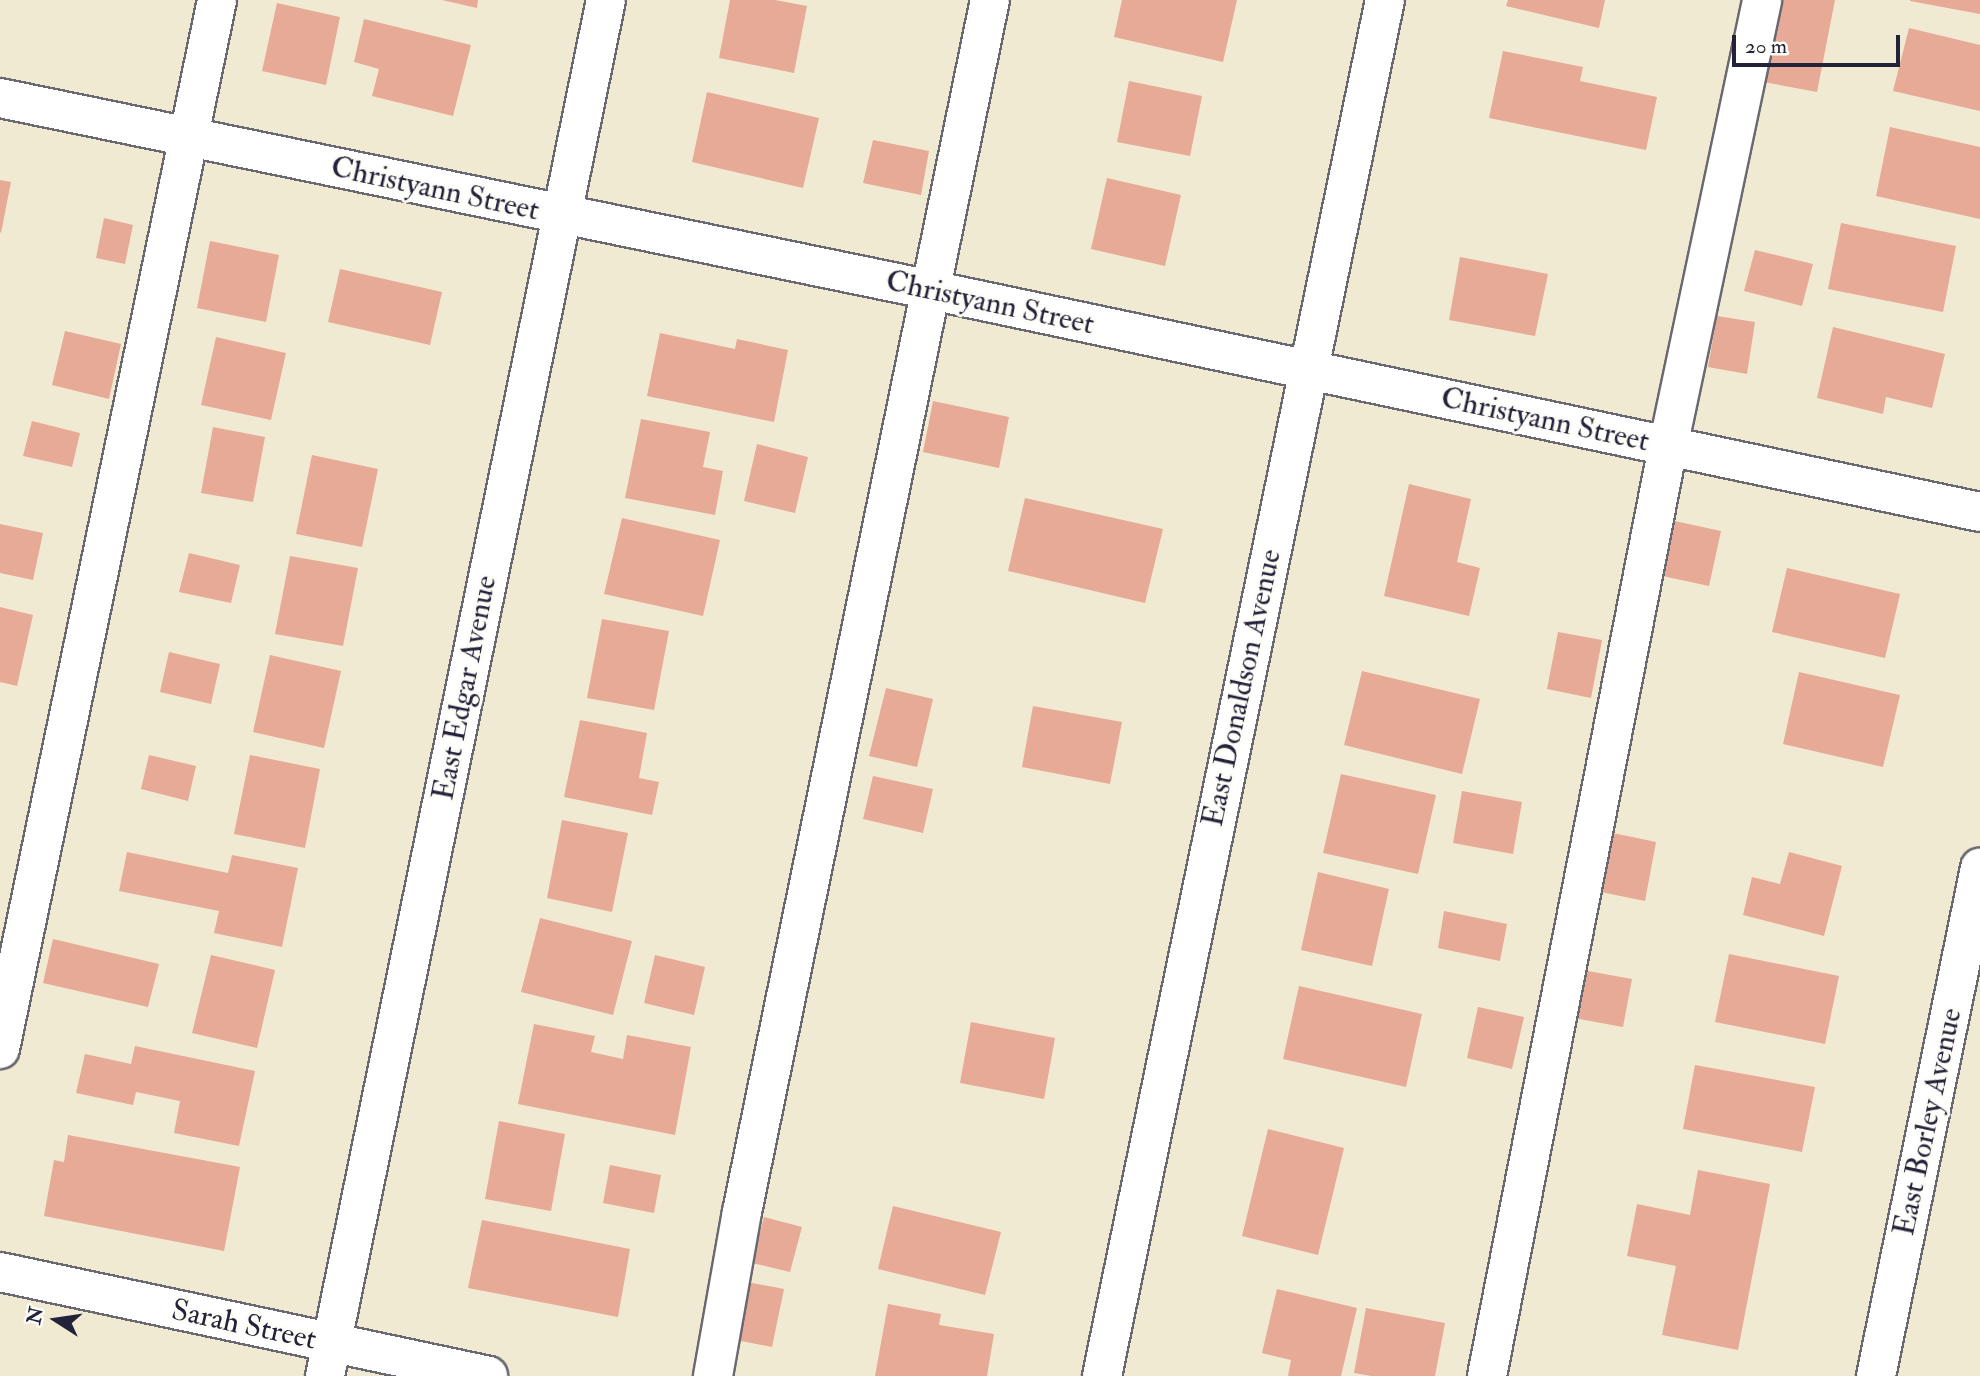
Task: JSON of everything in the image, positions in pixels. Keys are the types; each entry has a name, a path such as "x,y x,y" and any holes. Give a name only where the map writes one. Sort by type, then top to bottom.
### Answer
{"street":[{"path":"0,1049 217,0"},
{"name":"East Edgar Avenue","path":"328,1360 606,0"},
{"path":"713,1376 742,1212 990,0"},
{"name":"East Donaldson Avenue","path":"1102,1376 1384,0"},
{"path":"1487,1376 1668,447 1762,0"},
{"name":"Christyann Street","path":"0,98 561,216 931,290 1980,512"},
{"name":"East Borley Avenue","path":"1876,1376 1980,869"},
{"name":"Sarah Street","path":"0,1272 328,1360 488,1376"}],"building":[{"path":"442,0 478,0 477,8"},
{"path":"730,0 775,0 807,6 794,73 719,58"},
{"path":"1122,0 1237,0 1223,62 1114,37"},
{"path":"1508,0 1605,0 1599,28 1506,6"},
{"path":"1780,0 1835,0 1817,92 1764,82"},
{"path":"1980,0 1980,14 1910,1"},
{"path":"277,3 340,17 326,85 262,71"},
{"path":"364,19 471,45 453,116 372,96 379,69 354,62"},
{"path":"1909,28 1980,45 1980,111 1893,91"},
{"path":"1503,51 1583,67 1580,81 1657,97 1646,150 1489,118"},
{"path":"1129,81 1202,96 1190,156 1117,142"},
{"path":"707,92 819,118 803,188 692,162"},
{"path":"1890,127 1980,147 1980,219 1876,196"},
{"path":"873,140 929,151 921,195 863,183"},
{"path":"1107,178 1181,195 1165,266 1091,249"},
{"path":"0,180 11,182 1,233 0,232"},
{"path":"104,218 133,225 125,264 96,258"},
{"path":"1841,223 1956,246 1943,312 1828,289"},
{"path":"210,241 279,255 266,322 197,308"},
{"path":"1755,250 1813,264 1802,306 1744,291"},
{"path":"1460,257 1548,274 1535,336 1449,320"},
{"path":"340,269 442,292 430,345 328,322"},
{"path":"1717,316 1755,322 1747,374 1708,367"},
{"path":"1833,327 1945,354 1932,408 1886,397 1883,414 1817,398"},
{"path":"65,331 121,344 109,399 52,385"},
{"path":"660,333 735,349 737,339 788,350 774,422 647,396"},
{"path":"216,337 286,353 271,420 201,405"},
{"path":"933,401 1009,417 999,468 923,452"},
{"path":"641,419 710,432 703,467 723,471 715,515 625,498"},
{"path":"32,421 80,433 72,467 23,456"},
{"path":"213,427 265,437 253,502 201,493"},
{"path":"757,444 808,457 795,513 744,501"},
{"path":"312,455 378,469 362,547 296,534"},
{"path":"1409,484 1471,499 1457,562 1480,568 1469,616 1384,596"},
{"path":"1025,498 1163,529 1145,603 1008,571"},
{"path":"622,518 720,540 703,616 604,594"},
{"path":"1670,520 1721,531 1709,586 1658,575"},
{"path":"0,524 43,533 33,580 0,573"},
{"path":"189,553 240,565 231,603 179,592"},
{"path":"290,556 358,568 343,646 275,634"},
{"path":"1787,568 1900,594 1885,658 1772,632"},
{"path":"0,607 33,615 17,686 0,682"},
{"path":"602,619 669,631 654,710 587,698"},
{"path":"1558,632 1602,640 1591,698 1547,689"},
{"path":"169,652 220,664 211,704 160,692"},
{"path":"270,655 341,671 324,748 253,732"},
{"path":"1362,671 1480,699 1462,774 1344,745"},
{"path":"1799,672 1900,695 1883,767 1783,744"},
{"path":"886,688 933,699 917,767 869,756"},
{"path":"1033,706 1122,722 1110,784 1022,767"},
{"path":"580,720 647,733 639,778 659,782 652,815 564,797"},
{"path":"149,755 196,766 188,801 141,789"},
{"path":"250,755 320,769 305,848 234,834"},
{"path":"1341,774 1436,795 1418,874 1323,853"},
{"path":"873,776 933,789 923,833 863,819"},
{"path":"1462,791 1522,802 1513,854 1453,843"},
{"path":"562,820 628,833 612,912 547,898"},
{"path":"1608,832 1656,842 1645,901 1596,891"},
{"path":"127,852 228,873 232,855 298,868 282,947 214,933 219,911 119,891"},
{"path":"1789,852 1842,866 1824,936 1743,915 1752,877 1780,884"},
{"path":"1318,872 1389,889 1372,966 1301,950"},
{"path":"1444,911 1507,924 1500,961 1438,948"},
{"path":"540,918 632,941 613,1015 521,992"},
{"path":"53,939 159,964 148,1007 43,983"},
{"path":"1729,954 1839,976 1825,1044 1715,1022"},
{"path":"211,955 275,970 257,1048 192,1033"},
{"path":"655,955 705,967 694,1015 644,1003"},
{"path":"1577,969 1632,979 1623,1027 1568,1017"},
{"path":"1299,986 1422,1014 1406,1087 1283,1059"},
{"path":"1478,1007 1524,1017 1512,1069 1467,1058"},
{"path":"971,1022 1055,1038 1044,1099 960,1083"},
{"path":"534,1024 595,1036 591,1052 623,1059 627,1035 691,1047 675,1135 518,1104"},
{"path":"135,1046 255,1071 239,1146 174,1133 180,1101 136,1092 133,1105 76,1093 85,1054 131,1064"},
{"path":"1695,1065 1815,1087 1802,1152 1683,1129"},
{"path":"499,1121 565,1134 551,1211 485,1199"},
{"path":"1268,1129 1344,1148 1318,1255 1242,1236"},
{"path":"68,1135 240,1167 224,1251 44,1216 54,1160 64,1162"},
{"path":"610,1165 661,1175 654,1213 603,1203"},
{"path":"1698,1170 1770,1184 1738,1350 1662,1335 1676,1266 1627,1256 1637,1204 1690,1215"},
{"path":"893,1206 1001,1232 985,1295 878,1269"},
{"path":"764,1217 802,1227 790,1272 752,1263"},
{"path":"482,1220 630,1249 618,1317 468,1288"},
{"path":"747,1282 784,1289 772,1347 736,1340"},
{"path":"1277,1289 1357,1308 1341,1376 1288,1376 1291,1360 1262,1353"},
{"path":"888,1304 941,1314 939,1325 994,1334 987,1376 875,1376"},
{"path":"1366,1308 1445,1323 1435,1376 1371,1376 1354,1373"}]}
